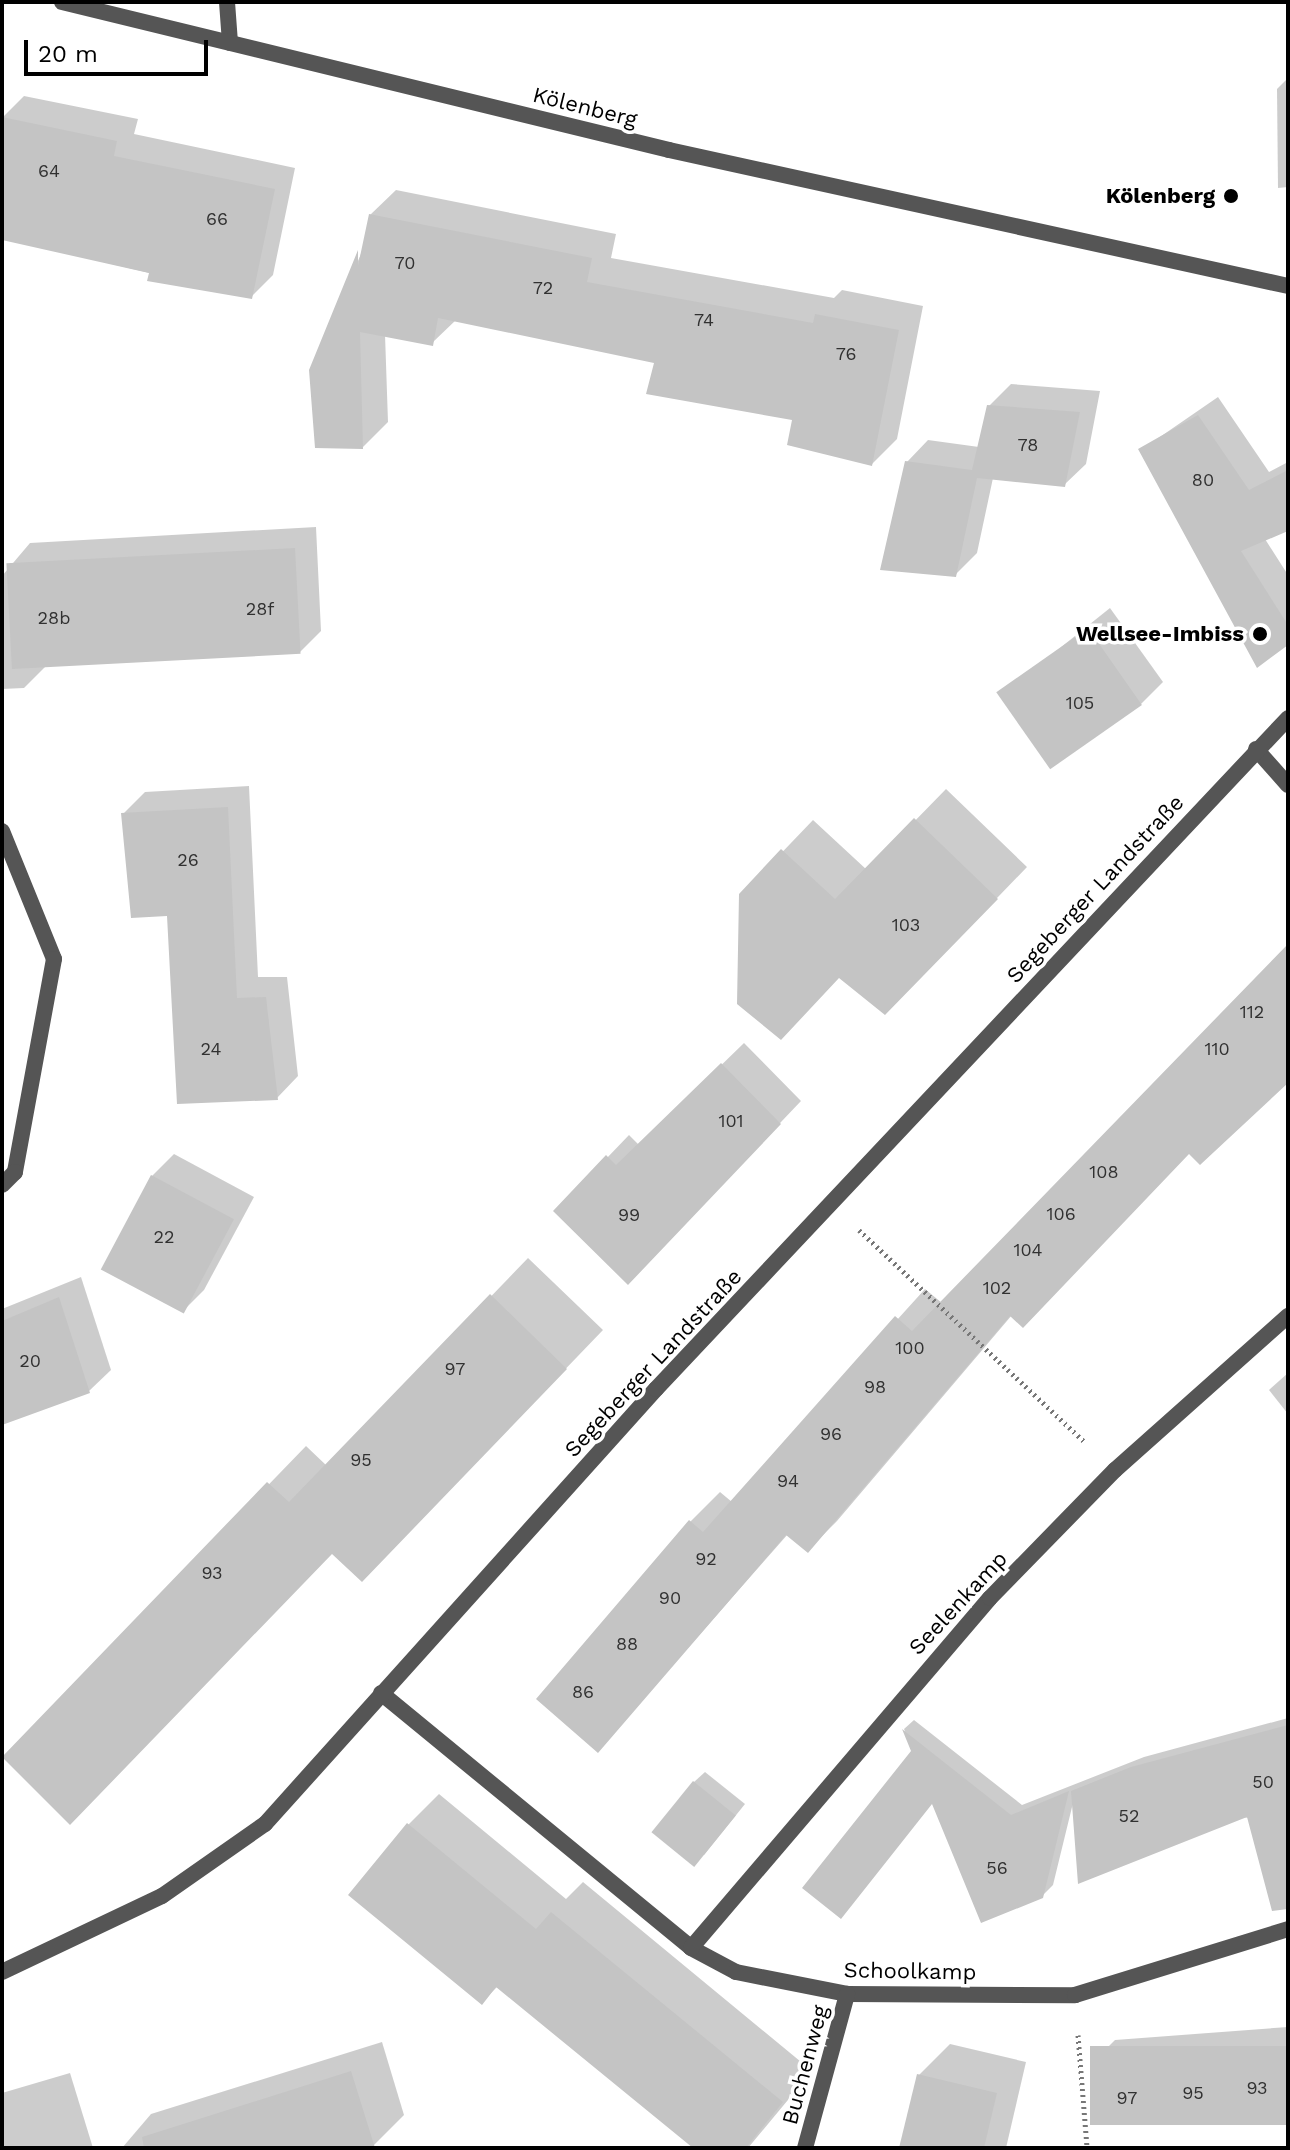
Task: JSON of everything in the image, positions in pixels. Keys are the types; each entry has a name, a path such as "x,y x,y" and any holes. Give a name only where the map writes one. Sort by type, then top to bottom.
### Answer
{"street":[{"name":"Kölenberg","path":"62,2 669,150 1288,286"},
{"path":"227,2 230,43"},
{"name":"Segeberger Landstraße","path":"2,1972 162,1896 265,1824 381,1693 832,1204 1288,718"},
{"path":"1256,749 1288,785"},
{"path":"2,831 54,959 15,1172 2,1185"},
{"name":"Seelenkamp","path":"691,1948 939,1654 1115,1470 1288,1316"},
{"name":"Schoolkamp","path":"381,1693 691,1948 736,1972 847,1994 1075,1995 1288,1929"},
{"name":"Buchenweg","path":"805,2148 847,1994"}],"path":[{"path":"832,1204 1115,1470"},
{"path":"1075,1995 1087,2148"}],"building":[{"path":"2,117 117,141 114,156 275,189 252,299 147,281 149,273 2,240"},
{"path":"369,214 592,258 587,282 813,323 815,314 899,330 872,466 787,445 792,420 646,394 654,363 438,318 433,346 360,332 363,449 315,448 309,370 358,250 358,266"},
{"path":"987,405 1080,412 1065,487 977,478 956,577 880,570 905,461 972,470"},
{"path":"1198,415 1249,490 1288,470 1288,531 1241,551 1288,625 1288,645 1257,668 1138,449"},
{"path":"295,548 301,654 12,669 6,563"},
{"path":"1088,628 1142,705 1050,769 996,692"},
{"path":"228,807 237,998 266,997 278,1100 177,1104 167,916 131,918 121,813"},
{"path":"914,818 998,899 885,1015 839,978 781,1040 737,1004 739,894 781,849 835,899"},
{"path":"1288,944 1288,1083 1200,1165 1189,1154 1023,1328 1010,1316 808,1553 786,1535 598,1753 536,1699 689,1520 703,1532 895,1316 912,1331"},
{"path":"721,1063 781,1124 628,1285 553,1211 606,1155 616,1165"},
{"path":"151,1175 234,1219 184,1314 101,1269"},
{"path":"490,1294 567,1369 362,1582 332,1554 70,1825 2,1757 267,1482 289,1502"},
{"path":"59,1297 90,1393 2,1425 2,1321"},
{"path":"1288,1725 1288,1909 1272,1911 1247,1817 1078,1884 1071,1791 1131,1767"},
{"path":"902,1729 1011,1815 1069,1791 1043,1898 981,1923 932,1804 841,1919 802,1888 911,1751"},
{"path":"693,1781 736,1816 694,1867 651,1832"},
{"path":"407,1823 536,1929 551,1912 783,2102 746,2148 693,2148 496,1987 482,2005 348,1895"},
{"path":"1090,2046 1288,2046 1288,2125 1090,2125"},
{"path":"351,2071 375,2148 144,2148 142,2137"},
{"path":"917,2074 997,2093 984,2148 899,2148"}],"place":[{"name":"Kölenberg","path":"1231,196"},
{"name":"Wellsee-Imbiss","path":"1260,634"}]}
